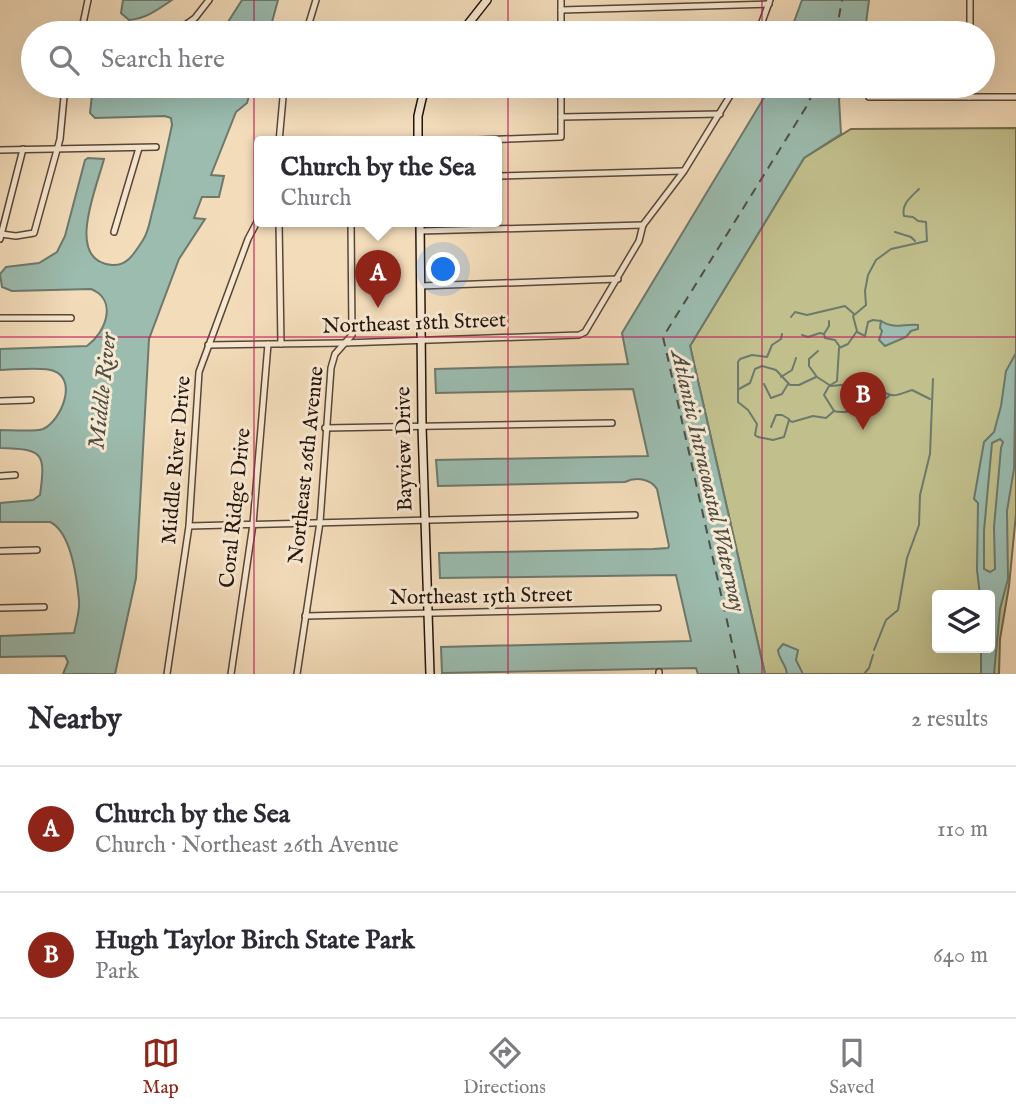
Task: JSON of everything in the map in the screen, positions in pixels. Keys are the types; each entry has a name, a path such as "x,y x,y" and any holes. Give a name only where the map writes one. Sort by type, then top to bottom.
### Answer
{"street":[{"path":"84,21 88,0"},
{"path":"191,21 209,0"},
{"path":"310,21 316,0"},
{"path":"471,21 488,0"},
{"path":"561,0 561,21"},
{"path":"970,0 970,21"},
{"path":"561,10 769,2 762,21"},
{"path":"995,97 1016,97"},
{"path":"23,149 1,237 34,233 57,149 63,98"},
{"path":"280,136 283,98"},
{"path":"418,136 418,116 422,98"},
{"path":"502,139 561,137 561,98"},
{"path":"420,286 618,279 639,242 643,225 684,170 729,98"},
{"path":"561,117 720,114"},
{"path":"0,150 156,147"},
{"path":"114,232 139,148"},
{"path":"502,176 684,170"},
{"path":"502,226 643,225"},
{"name":"Middle River Drive","path":"167,674 189,526 199,372 254,227"},
{"path":"279,227 281,344"},
{"name":"Northeast 26th Avenue","path":"297,674 320,522 331,368 335,354 352,335 351,227"},
{"name":"Bayview Drive","path":"420,227 422,426 430,674"},
{"name":"Northeast 18th Street","path":"208,345 344,344 579,335 585,332 618,279"},
{"path":"0,318 71,318"},
{"name":"Coral Ridge Drive","path":"232,674 253,524 268,344"},
{"path":"0,401 31,400"},
{"path":"325,428 612,423"},
{"path":"0,476 15,475"},
{"path":"189,526 635,514"},
{"path":"0,551 37,550"},
{"path":"0,608 44,607"},
{"name":"Northeast 15th Street","path":"305,616 658,608"}],"shaded area":[{"path":"1016,128 1016,514 1009,586 1000,639 999,674 765,674 690,346 804,158 851,129"}],"water":[{"path":"123,0 172,0 146,16 129,20 121,13"},
{"path":"242,0 278,0 272,21 229,21"},
{"path":"802,0 869,0 866,21 794,21"},
{"name":"Middle River","path":"92,98 248,98 247,103 236,112 211,175 224,176 219,197 202,197 194,218 205,219 179,259 149,339 136,578 115,674 63,674 68,662 65,656 0,657 0,636 74,633 79,605 72,557 57,527 50,522 0,522 0,503 33,500 40,495 42,470 41,461 33,452 0,448 0,430 39,430 50,425 61,410 66,391 65,383 61,376 49,370 0,370 0,349 87,346 104,325 107,308 99,294 91,289 12,291 2,287 0,274 6,267 39,263 57,252 65,236 85,160 88,158 104,159 87,221 90,251 98,260 112,265 118,265 130,257 145,236 149,225 172,125 171,118 165,116 95,118 90,113"},
{"name":"Atlantic Intracoastal Waterway","path":"764,98 840,98 841,134 804,158 690,346 765,674 698,674 696,668 442,673 441,647 691,641 676,575 440,578 439,553 668,548 657,489 642,480 438,486 436,460 648,456 633,389 436,393 435,369 628,364 622,333"},
{"path":"881,321 895,326 918,325 918,329 885,346 879,340"},
{"path":"1016,353 1014,469 1007,511 1008,579 1000,609 994,674 981,674 981,653 995,653 995,590 979,590 978,503 974,499 984,442 994,432 1006,371","holes":["1000,439 1003,442 994,527 995,569 990,572 984,569 984,531 992,443"]},
{"path":"783,644 798,650 796,660 803,674 787,674 778,650"}],"waterway":[{"path":"834,411 824,395 829,386 837,381 839,348 848,344 857,331 853,316 866,305 868,275 876,260 891,249 927,241 926,222 904,216 903,212 905,204 919,189"},
{"path":"895,232 915,241"},
{"path":"791,317 795,312 807,315 845,306 854,314"},
{"path":"829,321 825,338 835,340 840,347"},
{"path":"857,332 865,336 868,322 881,321"},
{"path":"782,334 781,339 772,345 767,357 752,355 738,362 738,402 748,410 757,424 755,435 758,437 773,440 784,437 789,420 792,422 813,416 826,418 834,411 871,409 889,396"},
{"path":"802,335 808,337 824,334"},
{"path":"818,351 809,359 809,366 817,377 831,386 851,384 864,390 880,389 892,395 912,390 930,399"},
{"path":"781,377 792,370 796,358"},
{"path":"739,389 750,383 755,369 762,366 776,370 790,385 799,385 816,377"},
{"path":"874,650 886,620 898,610 907,558 919,525 920,495 930,454 933,379"},
{"path":"764,384 771,398 782,394 788,384"},
{"path":"771,427 776,415 789,419"},
{"path":"864,674 873,655"}],"ferry route":[{"path":"838,21 842,0"},
{"path":"739,674 663,337 810,98"}],"place":[{"name":"Church by the Sea","path":"378,308"},
{"name":"Hugh Taylor Birch State Park","path":"863,430"}]}
